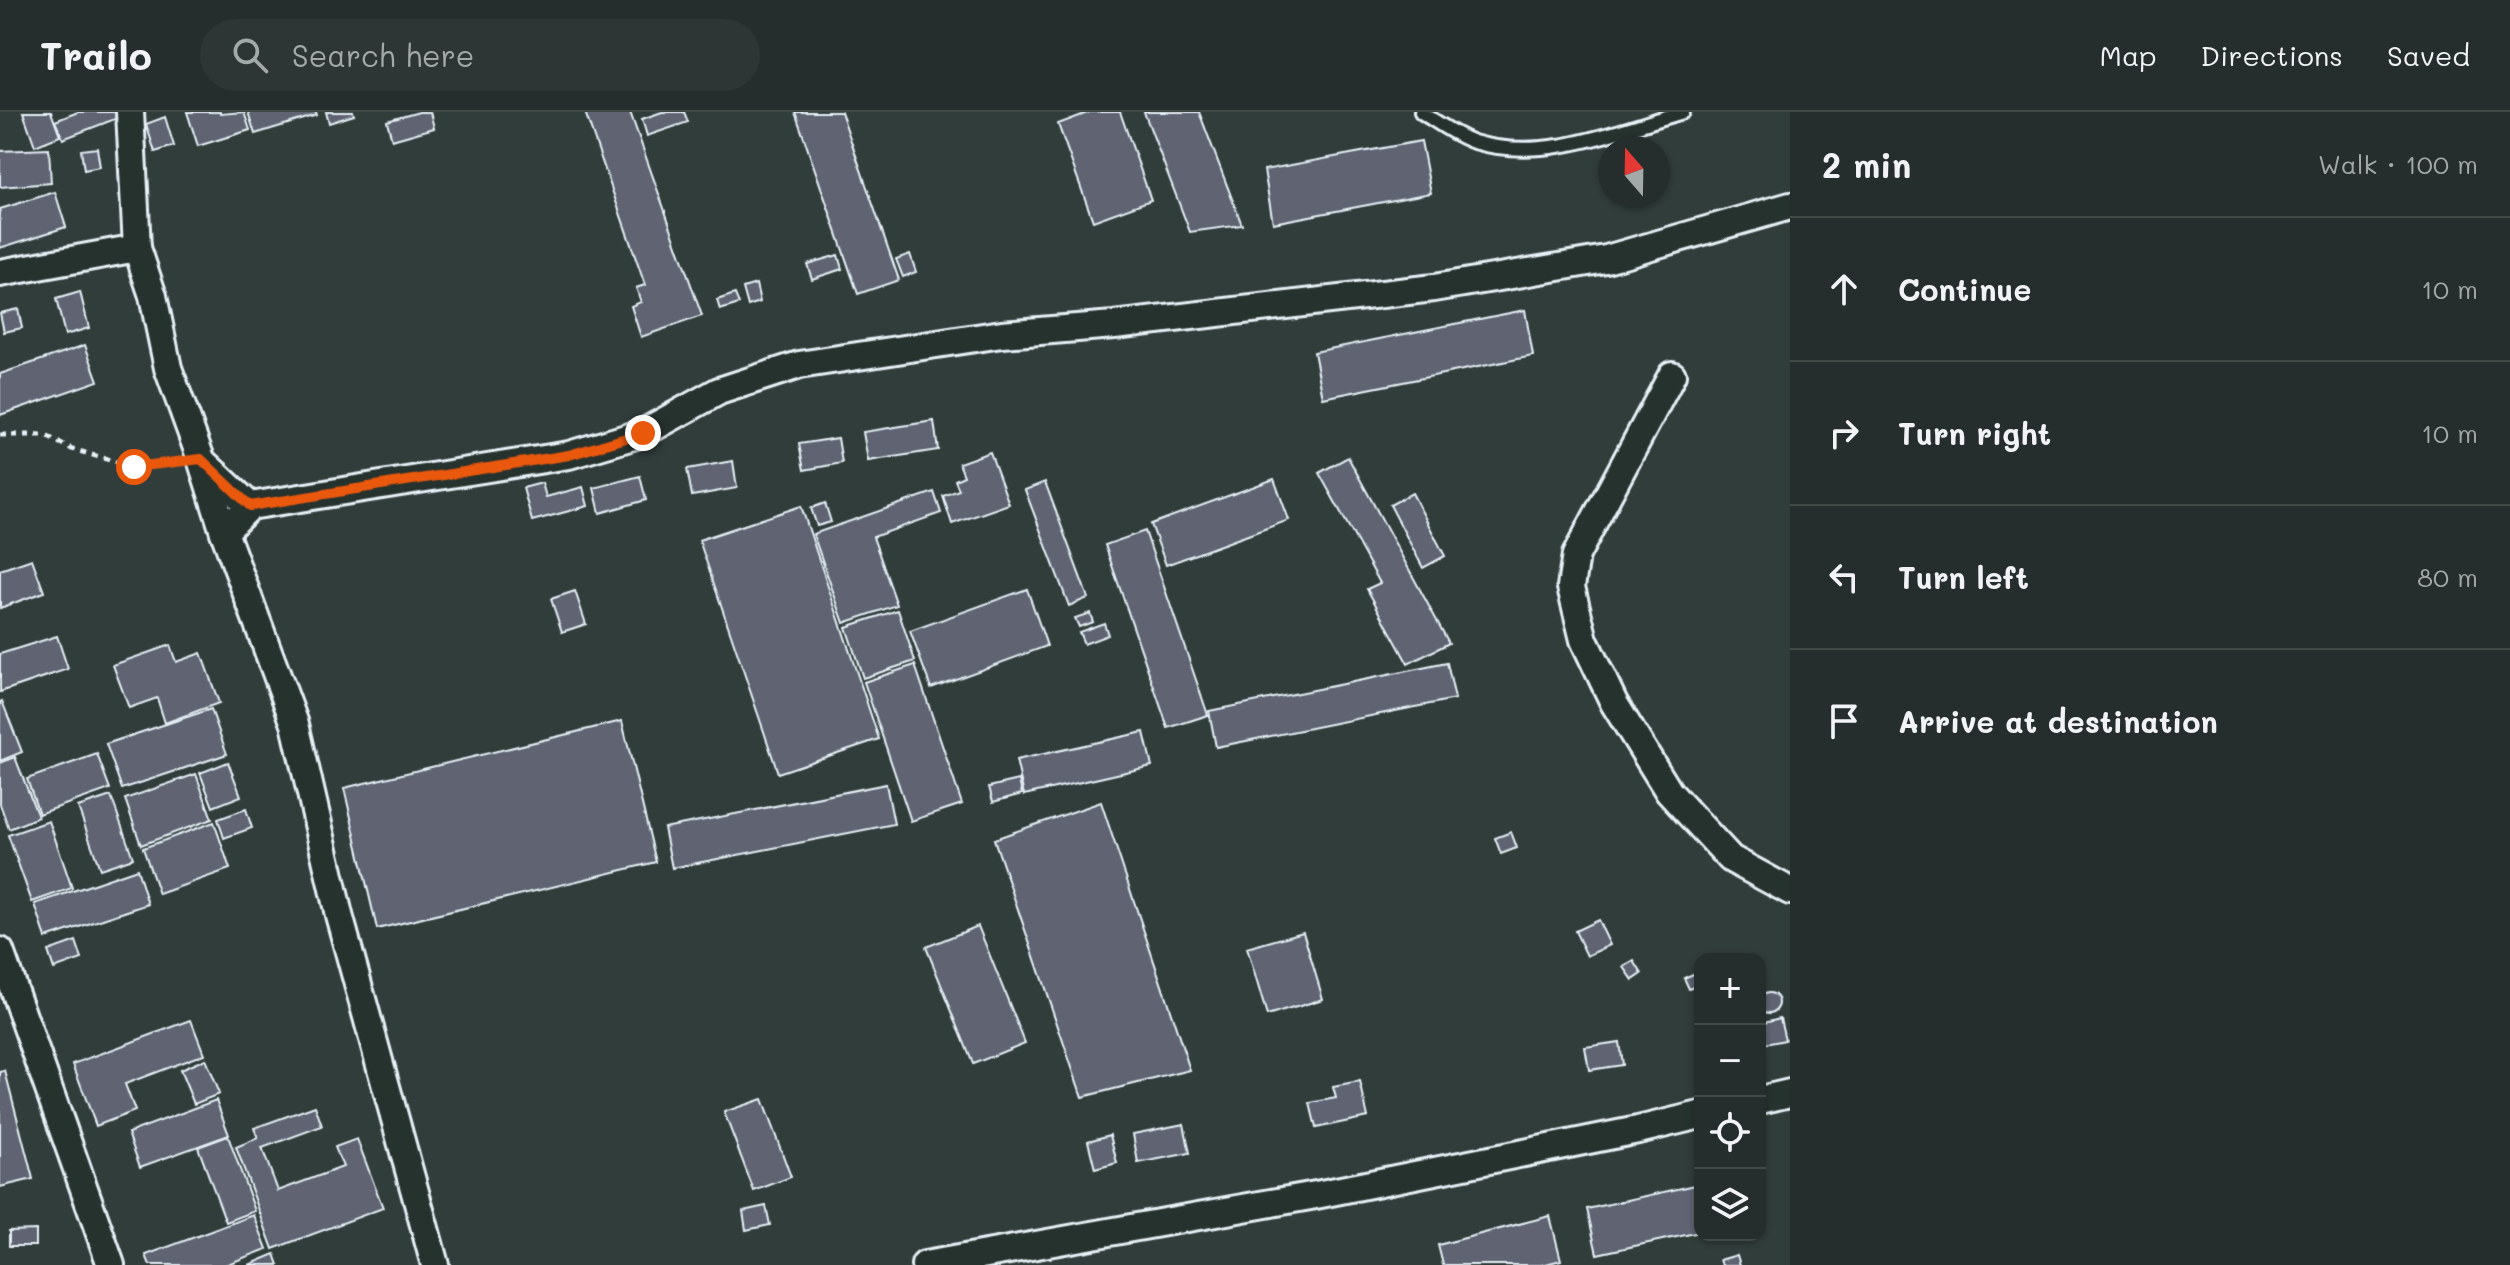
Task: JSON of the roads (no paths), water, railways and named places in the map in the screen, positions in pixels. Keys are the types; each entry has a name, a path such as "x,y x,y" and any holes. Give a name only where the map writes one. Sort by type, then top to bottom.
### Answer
{"street":[{"path":"130,112 137,248 153,296 168,368 295,724 339,915 435,1265"},
{"path":"224,532 250,506 569,455 643,433 719,391 799,365 1002,334 1114,325 1434,288 1606,259 1790,206"},
{"path":"0,273 137,248"},
{"path":"1672,375 1576,555 1571,587 1584,640 1614,703 1669,792 1731,859 1790,891"},
{"path":"201,459 250,506"},
{"path":"0,951 111,1265"},
{"path":"1766,1099 1790,1093"},
{"path":"925,1265 1316,1195 1694,1116"}],"lane":[{"path":"1421,112 1472,141 1503,148 1532,149 1566,146 1683,112"}]}
